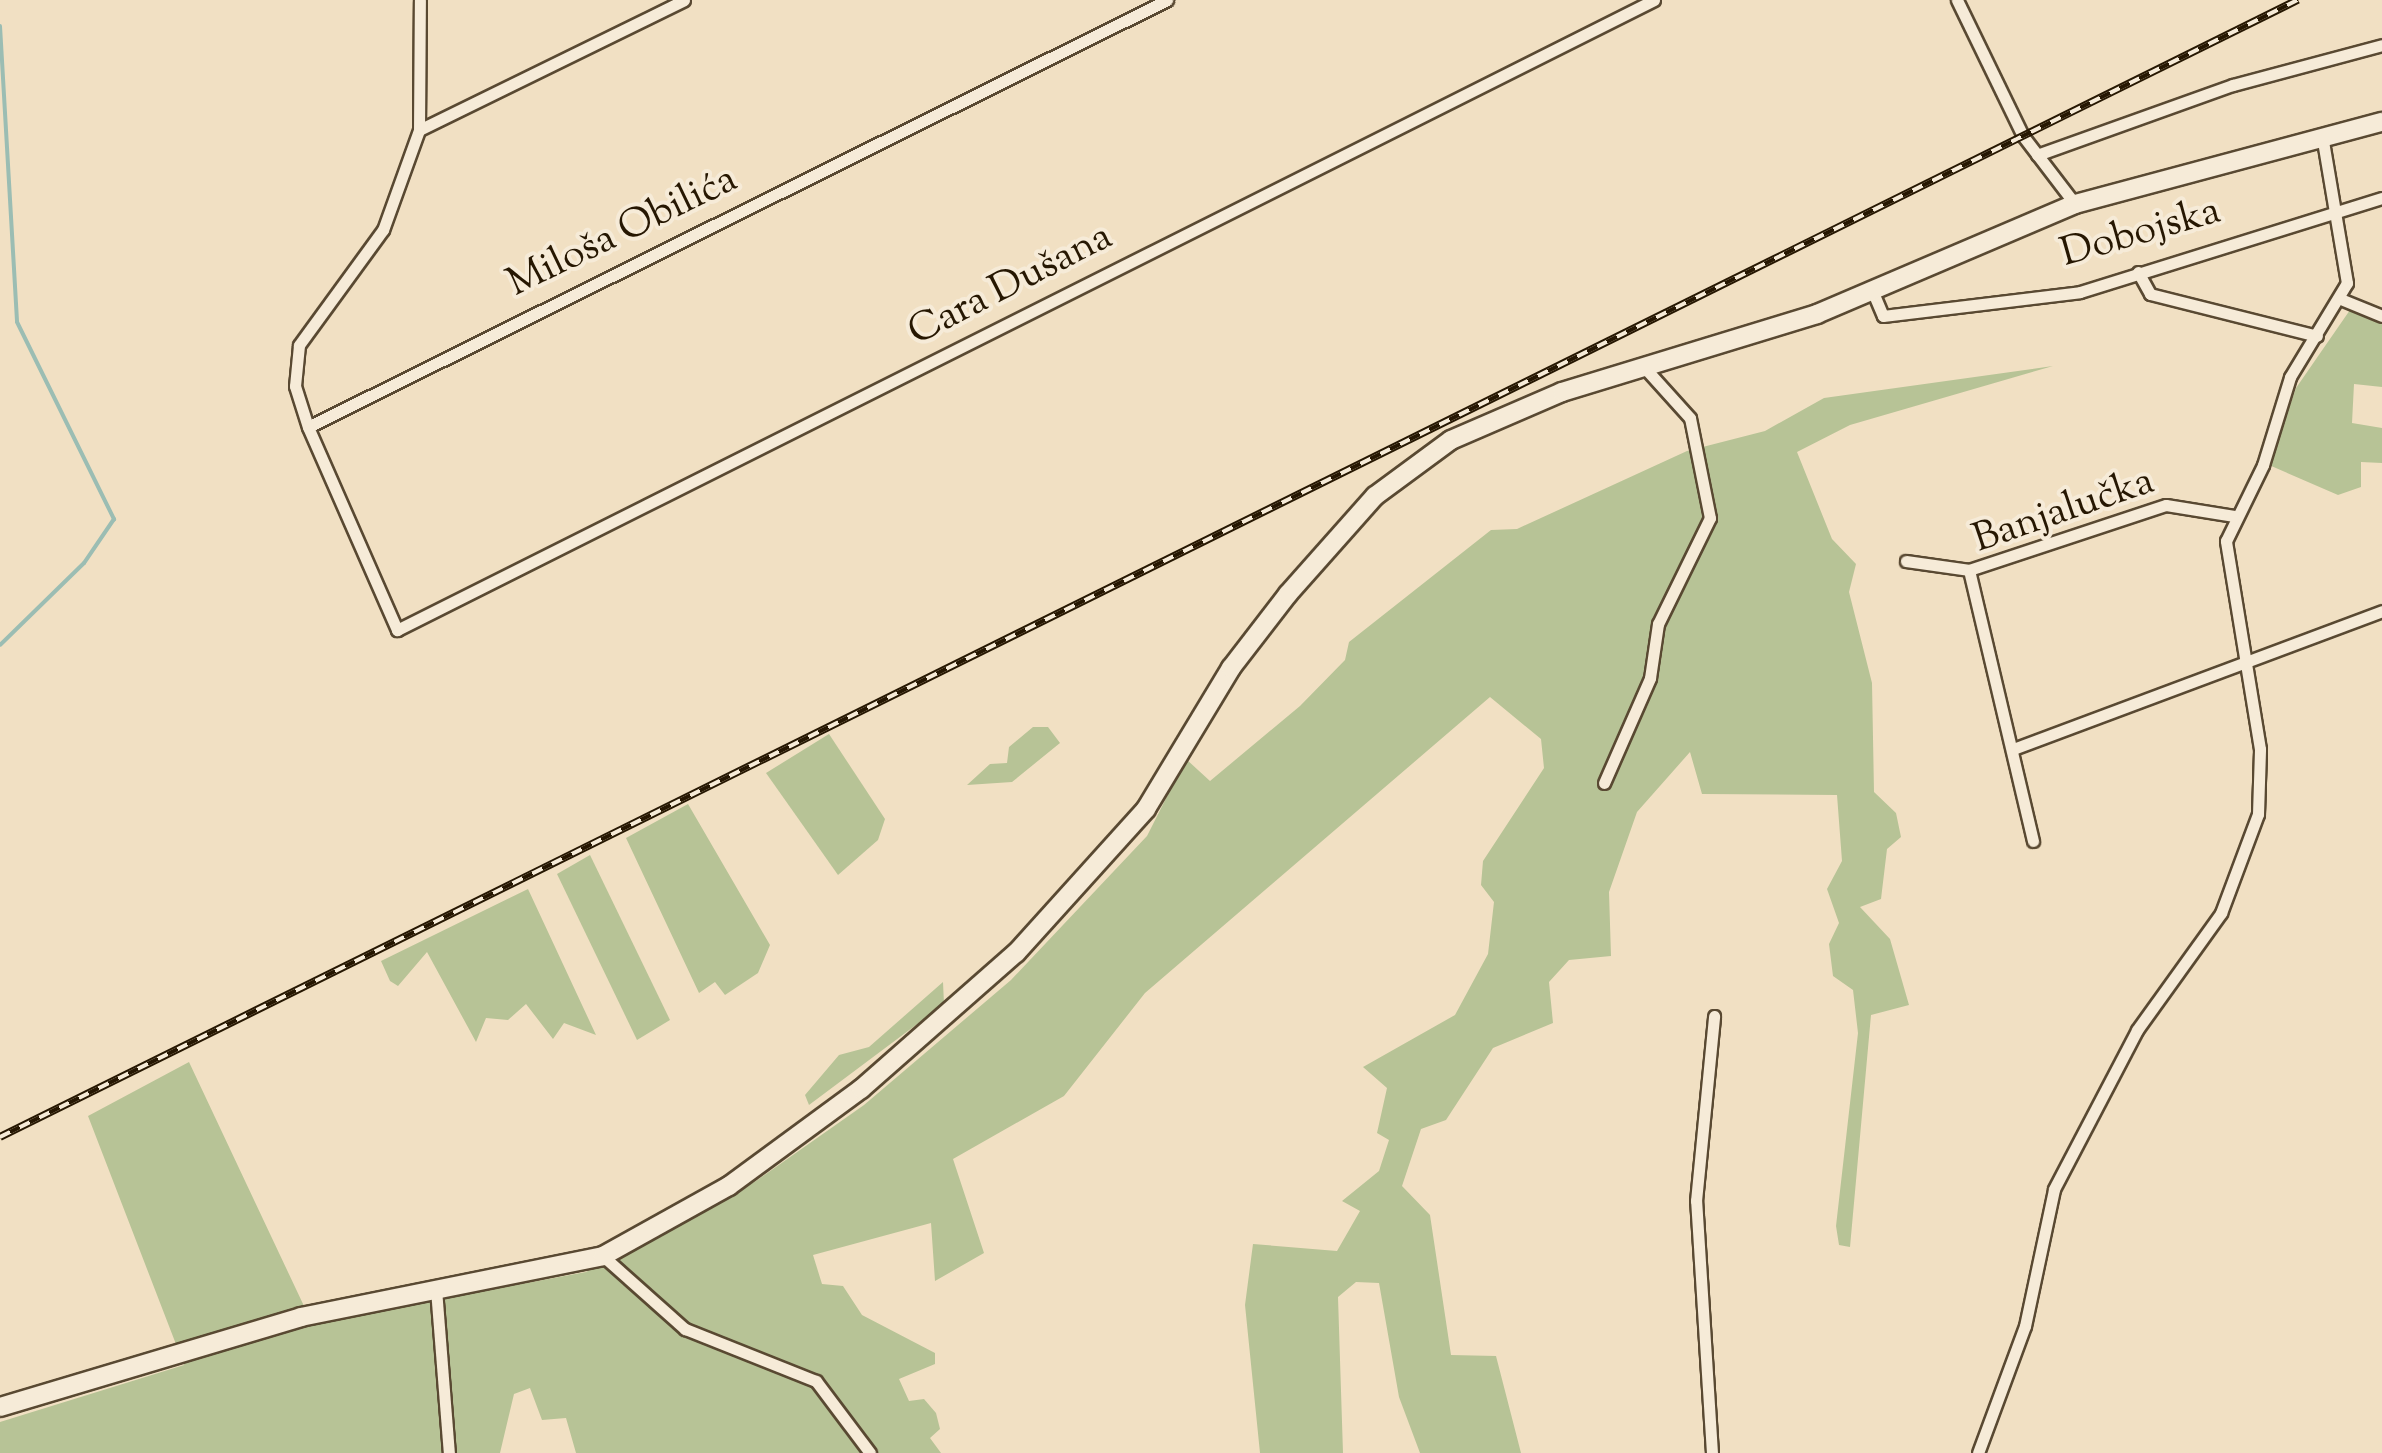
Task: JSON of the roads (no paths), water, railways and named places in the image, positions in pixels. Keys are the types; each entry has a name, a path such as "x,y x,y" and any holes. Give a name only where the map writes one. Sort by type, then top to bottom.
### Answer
{"main road":[{"path":"0,1407 173,1351 436,1289 603,1256 729,1186 832,1110 1016,953 1146,809 1231,668 1389,484 1498,416 1872,290 2075,204 2382,122"}],"street":[{"path":"308,427 295,386 299,345 383,230 419,130 420,0"},
{"path":"419,130 684,0"},
{"name":"Miloša Obilića","path":"308,427 1167,0"},
{"name":"Cara Dušana","path":"308,427 397,630 1654,0"},
{"path":"1957,0 2037,155 2075,204"},
{"path":"2037,155 2233,85 2382,45"},
{"path":"1978,1453 2024,1326 2054,1189 2137,1030 2221,913 2245,854 2262,774 2248,659 2230,599 2226,541 2234,516 2263,465 2290,376 2342,300 2341,207 2322,135"},
{"name":"Dobojska","path":"1872,290 1883,316 2080,292 2341,207 2382,198"},
{"path":"2138,272 2150,294 2317,336"},
{"path":"2342,300 2382,316"},
{"path":"1604,784 1650,678 1658,624 1710,518 1690,418 1645,368"},
{"name":"Banjalučka","path":"2033,841 2016,748 1970,570 2166,505 2234,516"},
{"path":"1906,561 1970,570"},
{"path":"2016,748 2382,611"},
{"path":"1712,1453 1696,1201 1714,1016"},
{"path":"603,1256 684,1330 816,1381 870,1453"},
{"path":"436,1289 432,1325 449,1453"}],"waterway":[{"path":"0,26 17,322 114,519 84,563 0,645"}],"railway":[{"path":"0,1137 2298,0"}]}
